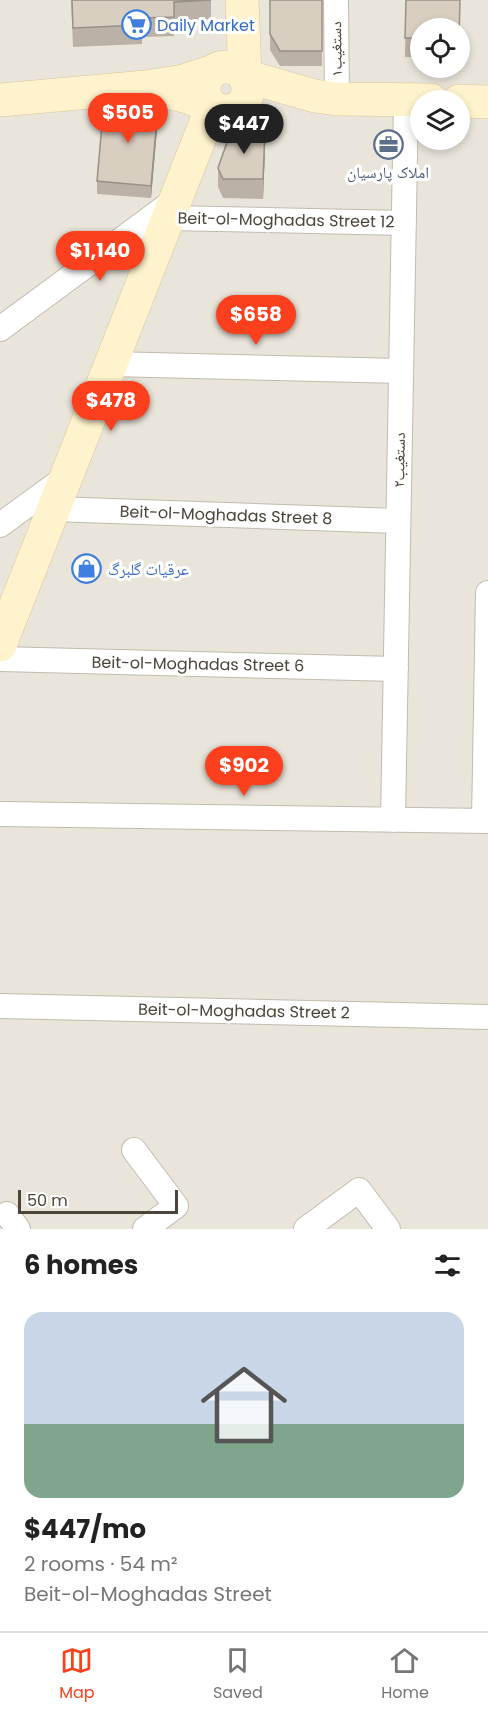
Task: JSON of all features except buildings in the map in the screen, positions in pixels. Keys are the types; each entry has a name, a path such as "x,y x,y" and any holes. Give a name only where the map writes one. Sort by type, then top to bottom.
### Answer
{"street":[{"name":"دستغیب۱","path":"326,98 336,0"},
{"path":"0,645 171,209 228,89 242,15"},
{"path":"0,118 13,99 146,87 188,97 228,89 326,98 410,100"},
{"path":"470,101 488,102"},
{"name":"۲دستغیب","path":"393,820 404,223 412,150"},
{"path":"0,329 171,209"},
{"name":"Beit-ol-Moghadas Street 12","path":"171,209 404,223"},
{"path":"110,364 401,371"},
{"path":"0,525 66,477"},
{"name":"Beit-ol-Moghadas Street 8","path":"53,509 398,521"},
{"path":"0,814 486,821 488,593"},
{"name":"Beit-ol-Moghadas Street 6","path":"0,659 396,669"},
{"name":"Beit-ol-Moghadas Street 2","path":"0,1006 488,1017"},
{"path":"134,1150 176,1206 146,1229"},
{"path":"306,1229 359,1190 388,1229"}],"shaded area":[{"path":"0,0 488,0 488,1229 0,1229"}],"place":[{"name":"Daily Market","path":"136,25"},
{"name":"املاک پارسیان","path":"388,144"},
{"name":"عرقیات گلبرگ","path":"87,569"}]}
